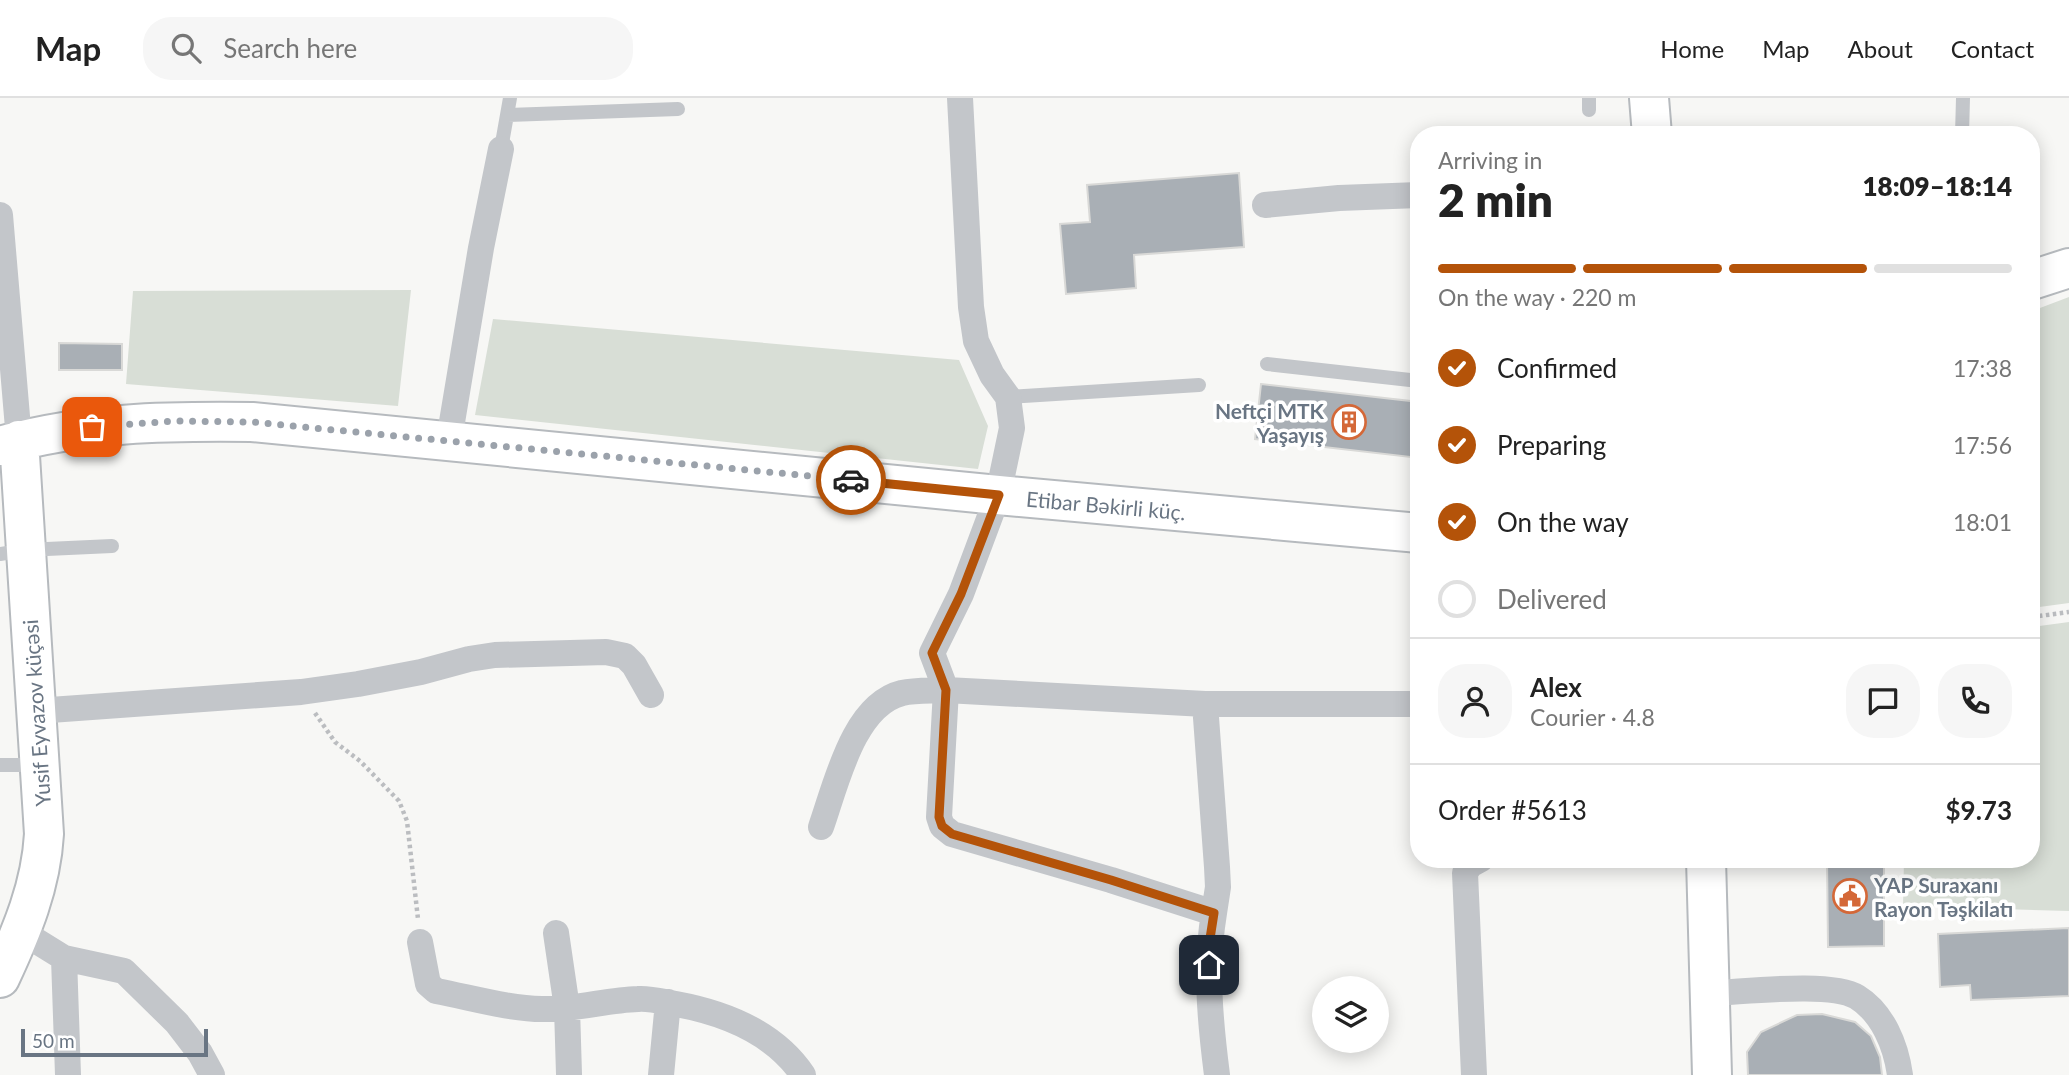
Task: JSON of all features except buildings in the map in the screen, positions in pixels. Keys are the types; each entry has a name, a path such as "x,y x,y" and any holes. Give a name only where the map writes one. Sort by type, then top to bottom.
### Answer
{"main road":[{"path":"1649,98 1651,126"},
{"path":"2040,277 2069,268"},
{"name":"Etibar Bəkirli küç.","path":"10,443 59,431 108,425 175,421 252,422 1410,532"},
{"name":"Yusif Eyvazov küçəsi","path":"0,978 30,910 43,857 44,834 36,711 13,552 10,443"},
{"path":"1706,868 1712,1075"}],"street":[{"path":"960,98 971,307 976,341 992,375 1008,397 1012,428 999,495 961,594 932,653 946,690 939,817 942,826 952,834 1214,913"},
{"path":"449,440 481,248 501,149"},
{"path":"1265,205 1410,194"},
{"path":"0,215 10,443"},
{"path":"36,711 301,692 421,672 495,655 606,652 625,656 634,665 652,695"},
{"path":"821,827 850,744 876,708 889,698 903,693 946,690 1205,704 1410,704"},
{"path":"1205,704 1218,887 1209,945 1209,1006 1217,1075"},
{"path":"1468,868 1465,873 1474,1075"},
{"path":"22,932 64,958 124,971 177,1023 200,1053 212,1075"},
{"path":"556,933 567,1009 569,1074"},
{"path":"420,942 428,984 436,991 539,1009 567,1009 641,998 704,1009 763,1035 789,1056 803,1075"},
{"path":"64,958 68,1075"},
{"path":"1711,993 1825,988 1856,996 1876,1015 1891,1038 1898,1055 1900,1075"},
{"path":"661,1075 668,1002"}],"lane":[{"path":"501,149 510,98"},
{"path":"1962,126 1963,98"},
{"path":"508,115 678,108"},
{"path":"1267,364 1410,380"},
{"path":"1008,397 1199,385"},
{"path":"13,552 112,546"},
{"path":"0,765 40,765"}],"path":[{"path":"2040,616 2069,612"},
{"path":"301,692 335,742 360,761 400,801 407,821 420,942"}],"shaded area":[{"path":"411,290 398,406 126,384 133,291"},
{"path":"2069,297 2069,603 2040,607 2040,308"},
{"path":"493,319 959,360 988,426 978,469 475,415"},
{"path":"2069,622 2069,911 1903,906 1904,868 2040,868 2040,626"}],"way so far":[{"path":"92,427 175,421 252,422 851,480"}],"place":[{"name":"Neftçi MTK Yaşayış","path":"1349,422"},
{"name":"YAP Suraxanı Rayon Təşkilatı","path":"1850,896"}],"route":[{"path":"851,480 999,495 961,594 932,653 946,690 939,785 939,817 942,826 952,834 1214,913 1209,965"}]}
